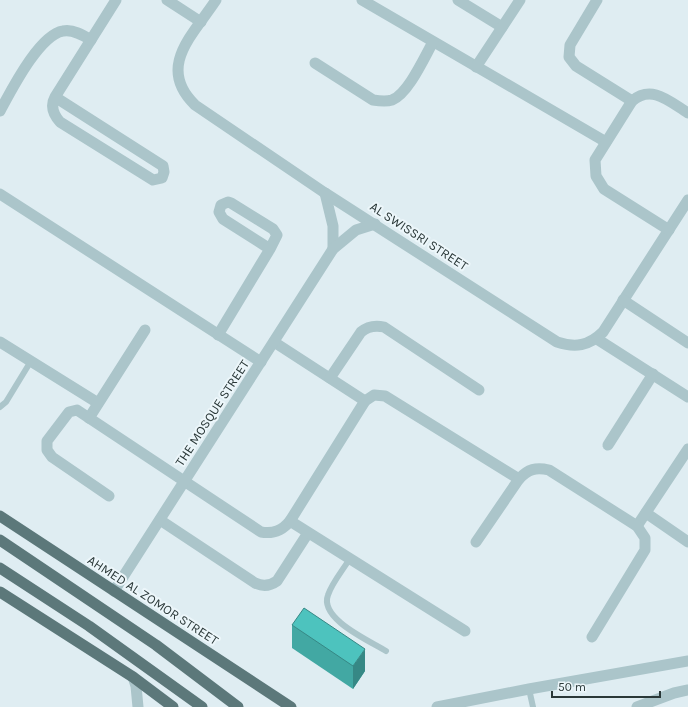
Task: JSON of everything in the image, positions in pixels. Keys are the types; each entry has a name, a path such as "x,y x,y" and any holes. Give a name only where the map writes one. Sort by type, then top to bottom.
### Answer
{"main road":[{"name":"AHMED AL ZOMOR STREET","path":"0,516 292,707"},
{"path":"0,540 156,645 238,707"},
{"path":"0,568 90,626 202,707"},
{"path":"0,592 133,677 173,707"}],"street":[{"path":"55,97 163,166 164,172 162,178 153,180 60,122 53,112 52,107 55,97 116,0"},
{"path":"167,0 201,22"},
{"name":"AL SWISSRI STREET","path":"216,0 183,49 178,61 177,73 180,86 186,96 195,105 325,193 557,342 567,346 577,346 597,339"},
{"path":"362,0 606,142"},
{"path":"458,0 502,27"},
{"path":"476,67 520,0"},
{"path":"597,0 570,45 569,57 576,66 632,100"},
{"path":"0,112 19,76 47,38 55,33 73,31 91,40"},
{"path":"315,63 373,100 383,102 400,96 433,42"},
{"path":"669,230 604,189 596,176 595,160 632,100 638,96 652,93 660,96 688,113"},
{"path":"325,193 333,226 333,249"},
{"path":"0,194 261,362"},
{"path":"688,200 597,339 688,397"},
{"path":"218,334 270,249 277,237 275,230 231,202 221,205 219,212 222,218 270,249"},
{"name":"THE MOSQUE STREET","path":"114,591 333,249 356,230 375,224"},
{"path":"623,300 688,343"},
{"path":"330,378 361,332 366,328 378,325 384,327 479,390"},
{"path":"89,418 145,330"},
{"path":"0,342 98,404"},
{"path":"274,342 365,401"},
{"path":"608,445 653,374"},
{"path":"109,496 52,457 47,450 47,441 69,412 76,410 89,418 261,532 274,532 286,526 365,401 374,395 385,396 519,479"},
{"path":"637,526 688,449"},
{"path":"476,542 524,473 532,469 541,468 549,470 637,526 645,538 645,550 592,638"},
{"path":"646,513 688,542"},
{"path":"160,520 255,583 263,586 277,581 308,533"},
{"path":"290,521 349,560 465,631"},
{"path":"437,707 529,688 688,662"},
{"path":"133,677 136,686 138,707"},
{"path":"637,707 674,693 688,690"}],"lane":[{"path":"0,407 6,402 31,361"},
{"path":"349,560 328,595 329,610 338,622 386,651"},
{"path":"529,688 533,707"}],"building":[{"path":"304,608 365,649 353,666 292,625"}]}
